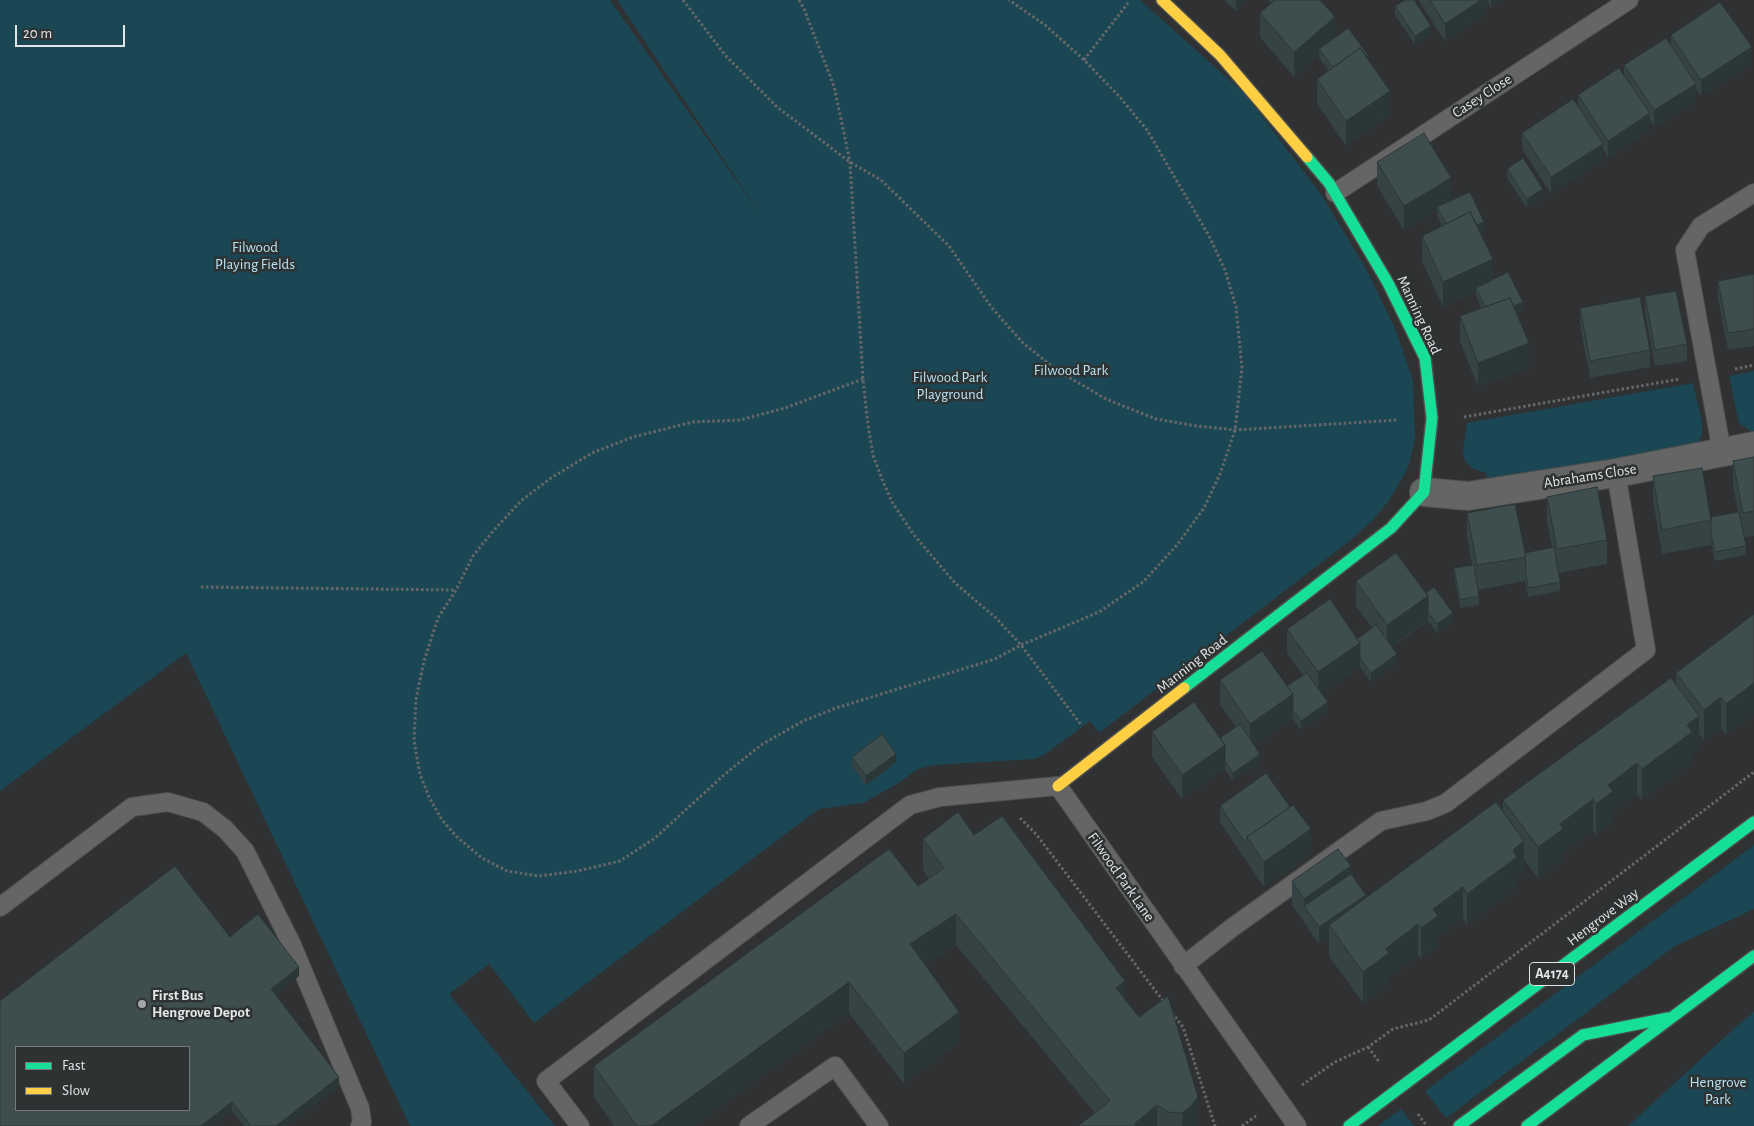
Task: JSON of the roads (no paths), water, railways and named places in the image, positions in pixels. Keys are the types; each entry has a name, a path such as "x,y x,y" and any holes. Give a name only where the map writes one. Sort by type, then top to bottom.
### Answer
{"main road":[{"name":"Manning Road","path":"1058,786 1391,528 1424,492 1432,418 1425,358 1388,283 1329,183 1220,55 1162,0"},
{"name":"Hengrove Way","path":"1349,1126 1754,822"},
{"path":"1527,1126 1754,956"},
{"path":"1459,1126 1583,1035 1674,1017"}],"street":[{"name":"Abrahams Close","path":"1424,492 1468,496 1616,473 1754,446"}],"lane":[{"name":"Casey Close","path":"1335,193 1629,0"},
{"path":"1722,452 1686,250 1701,226 1754,193"},
{"path":"1183,966 1233,927 1381,821 1427,811 1446,803 1646,650 1616,473"},
{"path":"580,1126 546,1081 910,805 940,797 1012,792 1058,786"},
{"name":"Filwood Park Lane","path":"1058,786 1297,1126"},
{"path":"0,907 132,807 168,802 203,812 225,829 245,851 292,945 360,1108 362,1122 360,1126"},
{"path":"749,1126 835,1066 879,1126"}],"place":[{"name":"First Bus Hengrove Depot","path":"142,1004"}],"park label":[{"name":"Filwood Playing Fields","path":"255,256"},
{"name":"Filwood Park","path":"1071,370"},
{"name":"Filwood Park Playground","path":"950,386"},
{"name":"Hengrove Park","path":"1718,1090"}]}
